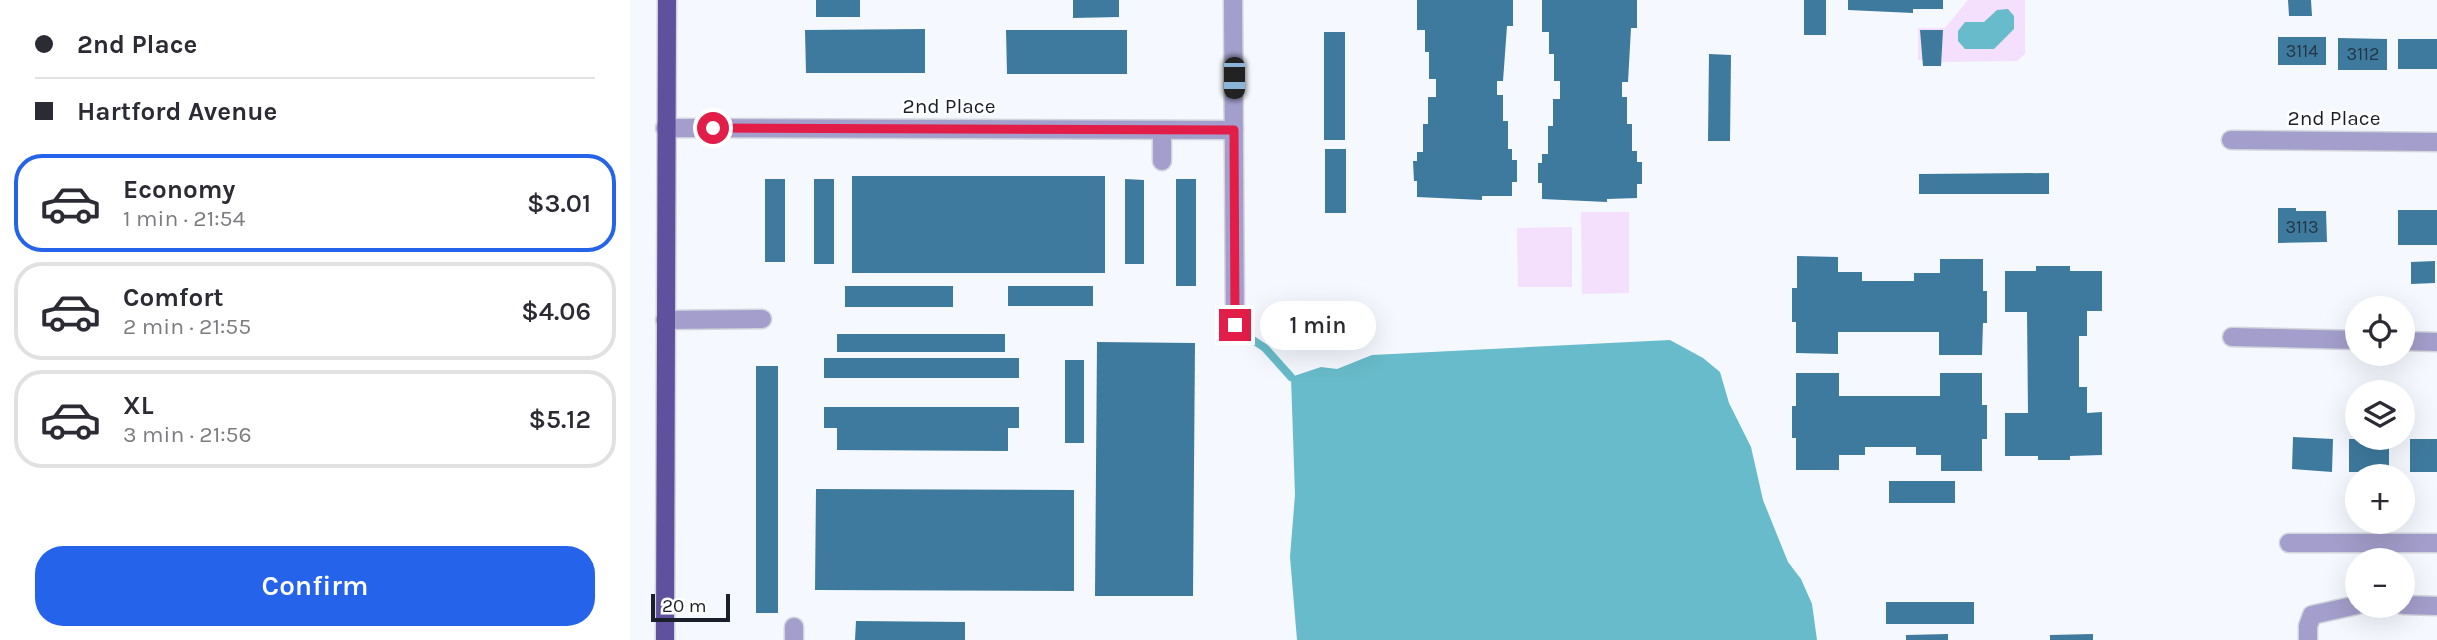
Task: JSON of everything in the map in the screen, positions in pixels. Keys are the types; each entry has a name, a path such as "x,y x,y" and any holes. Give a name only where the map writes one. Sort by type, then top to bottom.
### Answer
{"main road":[{"path":"665,640 667,0"}],"street":[{"path":"1233,0 1235,325"},
{"name":"2nd Place","path":"665,128 1234,130"},
{"path":"1161,161 1162,130"},
{"name":"2nd Place","path":"2231,140 2437,142"},
{"path":"665,320 762,319"},
{"path":"2232,337 2345,340"},
{"path":"2415,341 2437,342"},
{"path":"2289,543 2437,543"},
{"path":"2415,605 2437,606"},
{"path":"2308,640 2308,626 2312,615 2345,608"}],"shaded area":[{"path":"1968,0 2025,0 2025,54 2017,61 1942,62 1941,66 1923,66 1923,60 1918,60 1918,28 1945,28"},
{"path":"1581,212 1629,212 1629,293 1582,294"},
{"path":"1572,227 1572,287 1518,287 1517,228"}],"water":[{"path":"2008,9 2014,16 2014,29 1994,49 1965,49 1958,41 1958,31 1965,22 1984,22 1997,10"},
{"path":"1670,340 1703,358 1720,372 1729,403 1751,447 1763,500 1788,562 1801,579 1812,604 1817,640 1297,640 1290,557 1295,495 1291,377 1321,367 1337,369 1372,355"}],"building":[{"path":"816,0 860,0 860,17 816,17"},
{"path":"1073,0 1119,0 1119,17 1073,18"},
{"path":"1417,0 1513,0 1513,26 1507,26 1503,81 1497,81 1497,95 1503,95 1503,121 1508,121 1508,149 1512,149 1512,160 1517,160 1517,182 1512,182 1512,196 1482,196 1482,200 1417,197 1413,161 1417,161 1417,152 1423,152 1423,124 1428,124 1428,97 1436,97 1436,79 1429,79 1429,52 1425,52 1425,30 1417,30"},
{"path":"1542,0 1637,0 1637,28 1631,28 1628,82 1622,82 1622,97 1627,97 1627,124 1632,124 1632,151 1637,151 1637,162 1642,162 1642,184 1637,184 1637,198 1607,199 1607,202 1542,199 1542,183 1538,183 1538,163 1542,163 1542,154 1548,154 1548,126 1553,126 1553,99 1560,99 1560,81 1554,81 1554,54 1549,54 1549,32 1542,32"},
{"path":"1804,0 1826,0 1826,35 1804,35"},
{"path":"1848,0 1943,0 1943,9 1913,9 1913,13 1848,10"},
{"path":"2288,0 2311,0 2312,16 2289,16"},
{"path":"925,29 925,73 806,73 805,30"},
{"path":"1006,30 1127,30 1127,74 1007,74"},
{"path":"1920,30 1943,30 1941,66 1923,66"},
{"path":"1324,32 1345,32 1345,140 1324,140"},
{"path":"2278,37 2326,37 2326,65 2278,65"},
{"path":"2338,38 2387,39 2387,70 2338,70"},
{"path":"2398,39 2437,39 2437,69 2398,69"},
{"path":"1709,54 1731,55 1730,141 1708,141"},
{"path":"1325,149 1346,149 1346,213 1325,213"},
{"path":"2049,173 2049,194 1919,194 1919,174"},
{"path":"852,176 1105,176 1105,273 852,273"},
{"path":"765,179 785,179 785,262 765,262"},
{"path":"814,179 834,179 834,264 814,264"},
{"path":"1125,179 1144,180 1144,264 1125,264"},
{"path":"1176,179 1196,179 1196,286 1176,286"},
{"path":"2278,208 2326,211 2327,242 2278,243"},
{"path":"2398,210 2437,210 2437,245 2398,245"},
{"path":"1797,256 1838,257 1838,272 1862,272 1862,281 1914,281 1914,273 1940,273 1940,259 1983,259 1987,323 1983,323 1982,355 1939,355 1939,332 1838,332 1838,354 1796,353 1792,288 1797,288"},
{"path":"2435,261 2435,283 2411,284 2411,262"},
{"path":"2036,266 2070,266 2070,271 2102,271 2102,311 2087,311 2087,336 2079,336 2079,387 2087,387 2087,413 2102,412 2102,455 2070,456 2070,460 2005,456 2005,413 2028,413 2027,312 2005,312 2005,271 2036,271"},
{"path":"845,286 953,286 953,307 845,307"},
{"path":"1008,286 1093,286 1093,306 1008,306"},
{"path":"837,334 1005,334 1005,352 837,352"},
{"path":"1097,342 1195,343 1193,596 1095,596"},
{"path":"824,358 1019,358 1019,378 824,378"},
{"path":"1065,360 1084,360 1084,443 1065,443"},
{"path":"756,366 778,366 778,613 756,613"},
{"path":"1796,373 1839,373 1839,396 1940,396 1940,373 1982,373 1982,405 1987,405 1987,439 1982,439 1982,471 1941,471 1941,455 1916,455 1916,447 1865,447 1865,455 1839,455 1839,470 1796,470 1792,406 1796,406"},
{"path":"824,407 1019,407 1019,428 1008,428 1008,451 837,450 837,428 824,428"},
{"path":"2293,437 2333,439 2332,472 2292,469"},
{"path":"2415,439 2437,439 2437,472 2415,472 2415,464 2410,464 2410,450 2415,450"},
{"path":"2349,450 2389,450 2389,464 2349,464"},
{"path":"1889,481 1955,481 1955,503 1889,503"},
{"path":"816,489 1074,490 1074,591 815,590"},
{"path":"1886,602 1974,602 1974,624 1886,624"},
{"path":"856,621 965,622 965,640 855,640"},
{"path":"1948,634 1948,640 1906,640 1906,635"},
{"path":"2093,634 2093,640 2050,640 2050,635"}],"waterway":[{"path":"1253,340 1265,348 1291,377"}],"route":[{"path":"713,128 1234,130 1235,325"}]}
